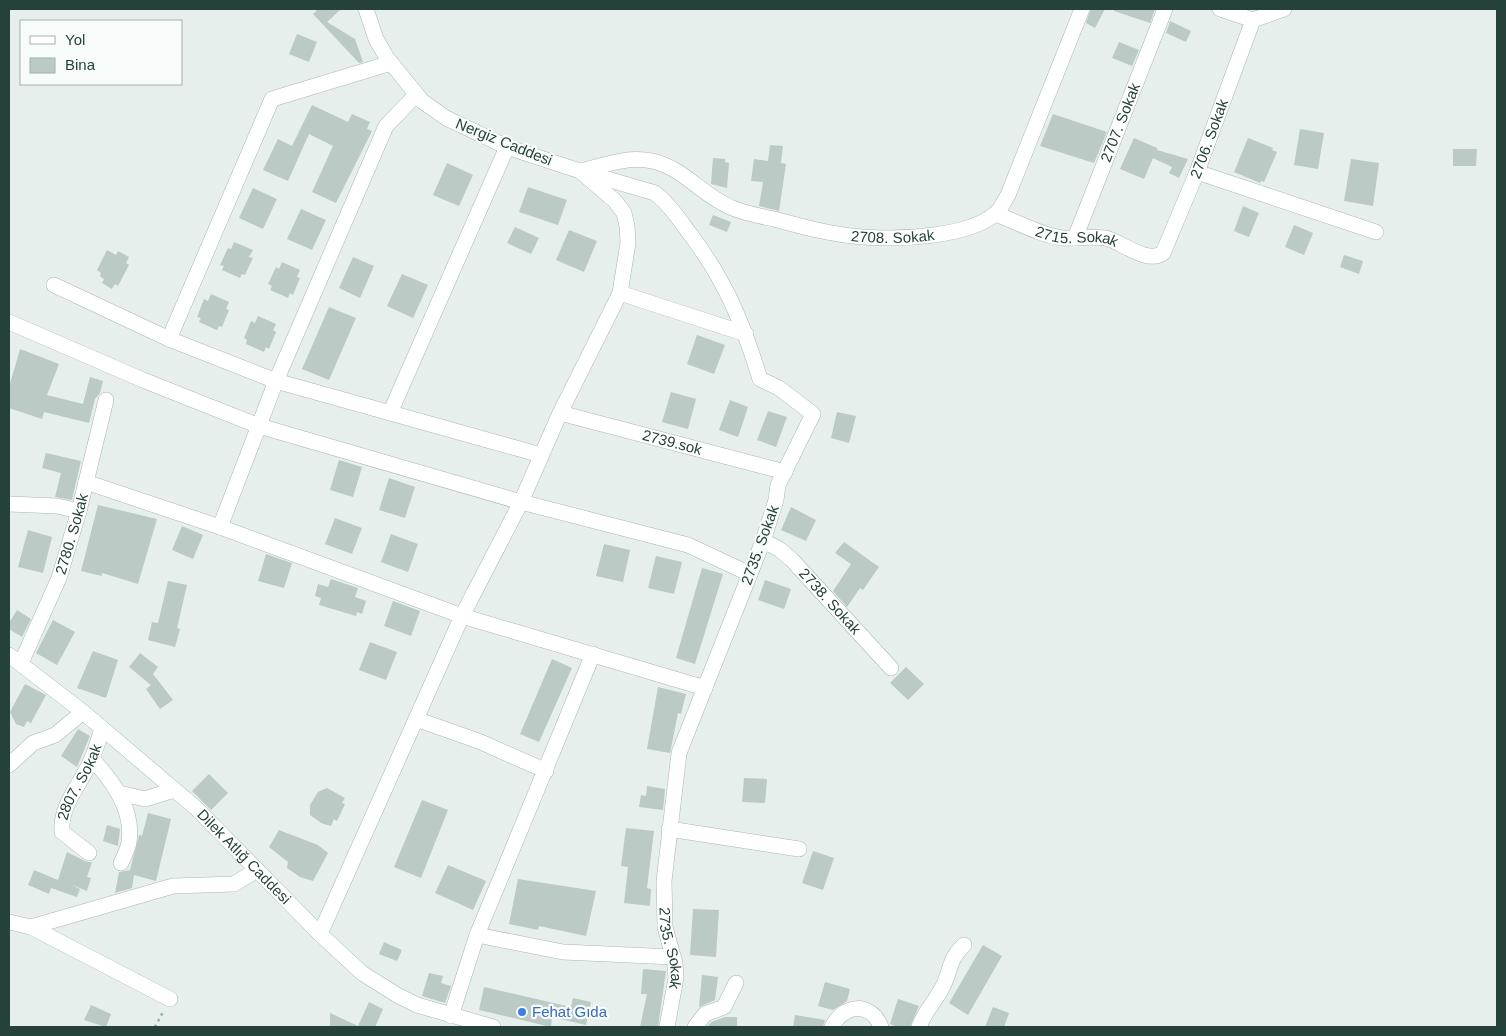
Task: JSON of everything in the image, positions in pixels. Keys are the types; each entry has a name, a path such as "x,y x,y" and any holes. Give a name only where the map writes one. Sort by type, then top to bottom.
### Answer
{"street":[{"name":"Nergiz Caddesi","path":"366,9 376,39 390,63 416,95 446,118 507,147 580,171"},
{"path":"996,214 1016,178 1082,9"},
{"name":"2707. Sokak","path":"1075,238 1165,9"},
{"path":"1220,9 1253,20 1284,9"},
{"name":"2706. Sokak","path":"1159,256 1167,247 1197,172 1253,20"},
{"path":"169,339 272,99 390,63"},
{"path":"220,527 276,381 386,126 416,95"},
{"path":"390,412 507,147"},
{"name":"2708. Sokak","path":"580,171 626,160 652,160 674,169 708,195 732,208 793,224 864,237 952,233 982,223 996,214"},
{"path":"320,934 462,616 521,502 540,455 620,293 628,243 628,226 624,213 615,202 580,171"},
{"name":"2735. Sokak","path":"580,171 649,191 665,201 709,260 725,286 746,334 760,379 779,388 813,414 778,485 776,500 763,541 680,753 669,829 663,907 665,928 673,957 676,978 667,1027"},
{"path":"1197,172 1376,232"},
{"name":"2715. Sokak","path":"996,214 1046,234 1064,238 1109,240 1141,254 1159,256"},
{"path":"54,286 169,339 276,381 540,455"},
{"path":"620,293 746,334"},
{"path":"9,322 143,380 259,426 521,502 688,545 750,574"},
{"name":"2780. Sokak","path":"15,659 59,578 86,482 106,400"},
{"name":"2739.sok","path":"560,413 785,472"},
{"path":"86,482 220,527 462,616 704,688"},
{"path":"9,504 57,506 78,511"},
{"name":"2738. Sokak","path":"763,541 779,549 792,560 891,668"},
{"path":"451,1016 477,935 593,654"},
{"name":"Dilek Atlığ Caddesi","path":"15,659 83,712 196,808 320,934 362,973 417,1005 493,1027"},
{"path":"9,765 33,743 56,735 83,712"},
{"path":"416,719 482,742 546,771"},
{"name":"2807. Sokak","path":"89,853 62,832 61,822 63,812 92,758 102,729"},
{"path":"92,758 120,793 129,824 130,842 121,863"},
{"path":"120,793 145,799 174,790"},
{"path":"669,829 799,849"},
{"path":"31,927 173,886 234,884 257,870"},
{"path":"9,922 31,927 170,999"},
{"path":"477,935 563,952 673,957"},
{"path":"919,1027 927,1009 936,999 947,979 953,956 964,945"},
{"path":"696,1027 705,1014 724,1008 736,983"},
{"path":"832,1027 842,1014 862,1008 871,1011 878,1018 881,1027"}],"path":[{"path":"155,1027 170,999"}],"building":[{"path":"318,9 341,9 327,22 355,39 363,62 359,63 313,14"},
{"path":"1091,9 1105,9 1095,28 1086,23"},
{"path":"1114,9 1155,9 1150,23 1114,11"},
{"path":"1170,21 1191,31 1186,42 1166,33"},
{"path":"297,34 317,42 309,62 289,54"},
{"path":"1119,42 1139,50 1132,66 1112,58"},
{"path":"312,105 348,122 352,114 370,122 367,129 372,131 336,203 312,192 333,146 309,134 288,181 263,170 278,139 292,146"},
{"path":"1053,114 1107,132 1094,163 1040,146"},
{"path":"1300,129 1324,133 1318,169 1294,165"},
{"path":"1134,138 1157,148 1157,150 1188,159 1179,178 1169,173 1172,167 1153,158 1144,179 1120,169"},
{"path":"1248,138 1273,148 1272,150 1277,152 1264,182 1261,181 1260,183 1234,172"},
{"path":"770,145 783,146 781,163 786,164 779,211 759,206 763,182 751,181 754,159 768,161"},
{"path":"1453,149 1477,149 1476,166 1453,166"},
{"path":"713,158 725,159 725,162 729,163 727,188 711,184"},
{"path":"1351,159 1379,163 1373,206 1344,201"},
{"path":"447,163 473,175 459,206 433,195"},
{"path":"528,187 567,200 558,225 519,212"},
{"path":"253,188 277,199 263,229 239,218"},
{"path":"1243,206 1259,213 1249,237 1234,231"},
{"path":"301,209 326,220 312,250 287,239"},
{"path":"713,215 731,222 727,232 709,225"},
{"path":"1294,225 1313,233 1304,255 1285,247"},
{"path":"515,227 539,238 531,254 507,243"},
{"path":"569,230 597,241 584,272 556,260"},
{"path":"234,242 253,250 249,257 253,258 245,275 242,274 240,278 222,270 224,266 220,265 228,248 231,249"},
{"path":"107,250 116,255 118,251 129,257 126,263 129,265 118,286 115,284 112,289 102,283 104,279 97,270"},
{"path":"1344,255 1363,261 1359,274 1340,267"},
{"path":"353,257 374,266 360,298 339,288"},
{"path":"282,262 300,270 297,277 300,278 293,295 290,293 288,298 270,290 272,286 268,284 276,267 279,269"},
{"path":"402,274 428,285 413,318 387,306"},
{"path":"211,294 229,302 226,309 229,310 222,327 219,326 217,330 199,322 201,318 197,317 204,299 208,301"},
{"path":"329,307 356,318 329,380 302,369"},
{"path":"258,316 276,324 273,330 276,332 269,349 266,347 264,352 246,344 247,340 244,338 251,321 255,323"},
{"path":"697,335 725,345 714,374 687,364"},
{"path":"20,349 59,364 47,395 83,404 90,377 103,381 100,393 95,399 89,423 44,412 42,419 9,408 9,387"},
{"path":"671,392 696,399 688,429 662,422"},
{"path":"730,400 748,407 738,437 719,430"},
{"path":"768,411 787,417 776,447 757,440"},
{"path":"837,412 856,416 849,443 831,438"},
{"path":"46,453 81,461 72,500 55,497 61,473 42,468"},
{"path":"339,460 362,467 353,497 330,490"},
{"path":"389,478 415,487 405,518 379,510"},
{"path":"98,505 157,519 138,584 102,573 102,576 81,571"},
{"path":"791,507 816,520 806,541 781,530"},
{"path":"335,518 362,528 352,554 325,544"},
{"path":"182,526 203,535 193,559 172,550"},
{"path":"28,530 52,537 43,573 18,567"},
{"path":"391,534 418,544 408,572 381,562"},
{"path":"844,542 879,567 863,590 860,588 847,607 833,591 851,564 835,553"},
{"path":"604,544 630,550 623,582 596,576"},
{"path":"266,554 292,563 284,588 258,581"},
{"path":"656,556 682,562 674,594 648,588"},
{"path":"702,568 723,574 695,664 676,658"},
{"path":"331,579 358,588 355,597 366,601 362,614 357,612 356,616 319,605 321,598 315,596 318,584 328,587"},
{"path":"765,580 791,589 784,609 758,600"},
{"path":"168,581 187,585 177,628 180,629 175,647 148,640 152,622 158,623"},
{"path":"393,601 420,611 411,636 384,626"},
{"path":"17,610 31,619 22,637 9,629 9,623"},
{"path":"53,620 75,632 57,665 36,653"},
{"path":"370,642 397,652 386,680 359,670"},
{"path":"93,651 118,660 106,698 77,688"},
{"path":"140,653 158,667 153,674 173,700 160,709 146,689 151,685 129,667"},
{"path":"552,659 572,668 539,742 520,734"},
{"path":"906,667 924,684 908,700 890,683"},
{"path":"25,684 46,695 31,723 27,721 24,727 16,724 10,712"},
{"path":"658,687 686,694 681,714 678,713 670,753 647,749"},
{"path":"78,729 90,736 77,767 61,756"},
{"path":"209,774 228,793 211,810 192,791"},
{"path":"744,778 767,779 765,803 742,802"},
{"path":"647,786 665,789 663,810 639,807 641,795 646,796"},
{"path":"327,788 345,798 342,803 345,804 337,821 334,819 331,826 321,823 310,815 310,805 318,792"},
{"path":"422,800 448,810 421,878 394,867"},
{"path":"148,813 171,819 156,881 134,875 132,888 115,893 119,872 130,870 139,835 142,836"},
{"path":"107,825 120,829 118,846 103,841"},
{"path":"626,828 654,831 647,888 651,889 650,906 624,903 628,867 621,866"},
{"path":"279,830 318,845 328,853 313,881 300,877 287,868 288,862 269,847"},
{"path":"813,851 834,858 823,890 802,883"},
{"path":"67,852 87,862 92,862 87,877 91,878 87,891 70,884 80,889 77,897 51,888 49,894 28,885 34,870 58,880"},
{"path":"448,865 486,881 473,910 435,893"},
{"path":"518,879 596,891 586,936 539,926 538,930 509,924"},
{"path":"693,909 719,910 716,957 690,955"},
{"path":"384,942 402,950 397,961 379,954"},
{"path":"983,945 1002,956 968,1015 949,1003"},
{"path":"643,969 666,971 658,1027 640,1027 647,994 641,994"},
{"path":"429,973 443,976 441,983 451,986 445,1003 422,996"},
{"path":"702,975 718,977 715,1000 699,1007"},
{"path":"825,982 850,989 847,1001 833,1010 818,1006"},
{"path":"484,987 571,1007 573,998 591,1002 586,1025 552,1017 551,1027 479,1010"},
{"path":"898,999 919,1006 910,1027 898,1027 890,1024"},
{"path":"369,1002 383,1009 375,1027 330,1027 330,1013 358,1026"},
{"path":"91,1005 111,1014 106,1027 84,1020"},
{"path":"993,1007 1009,1013 1004,1027 985,1027"},
{"path":"795,1015 825,1020 823,1027 793,1027"},
{"path":"725,1017 737,1017 737,1027 707,1027 711,1022"}],"place":[{"name":"Fehat Gıda","path":"522,1012"}]}
